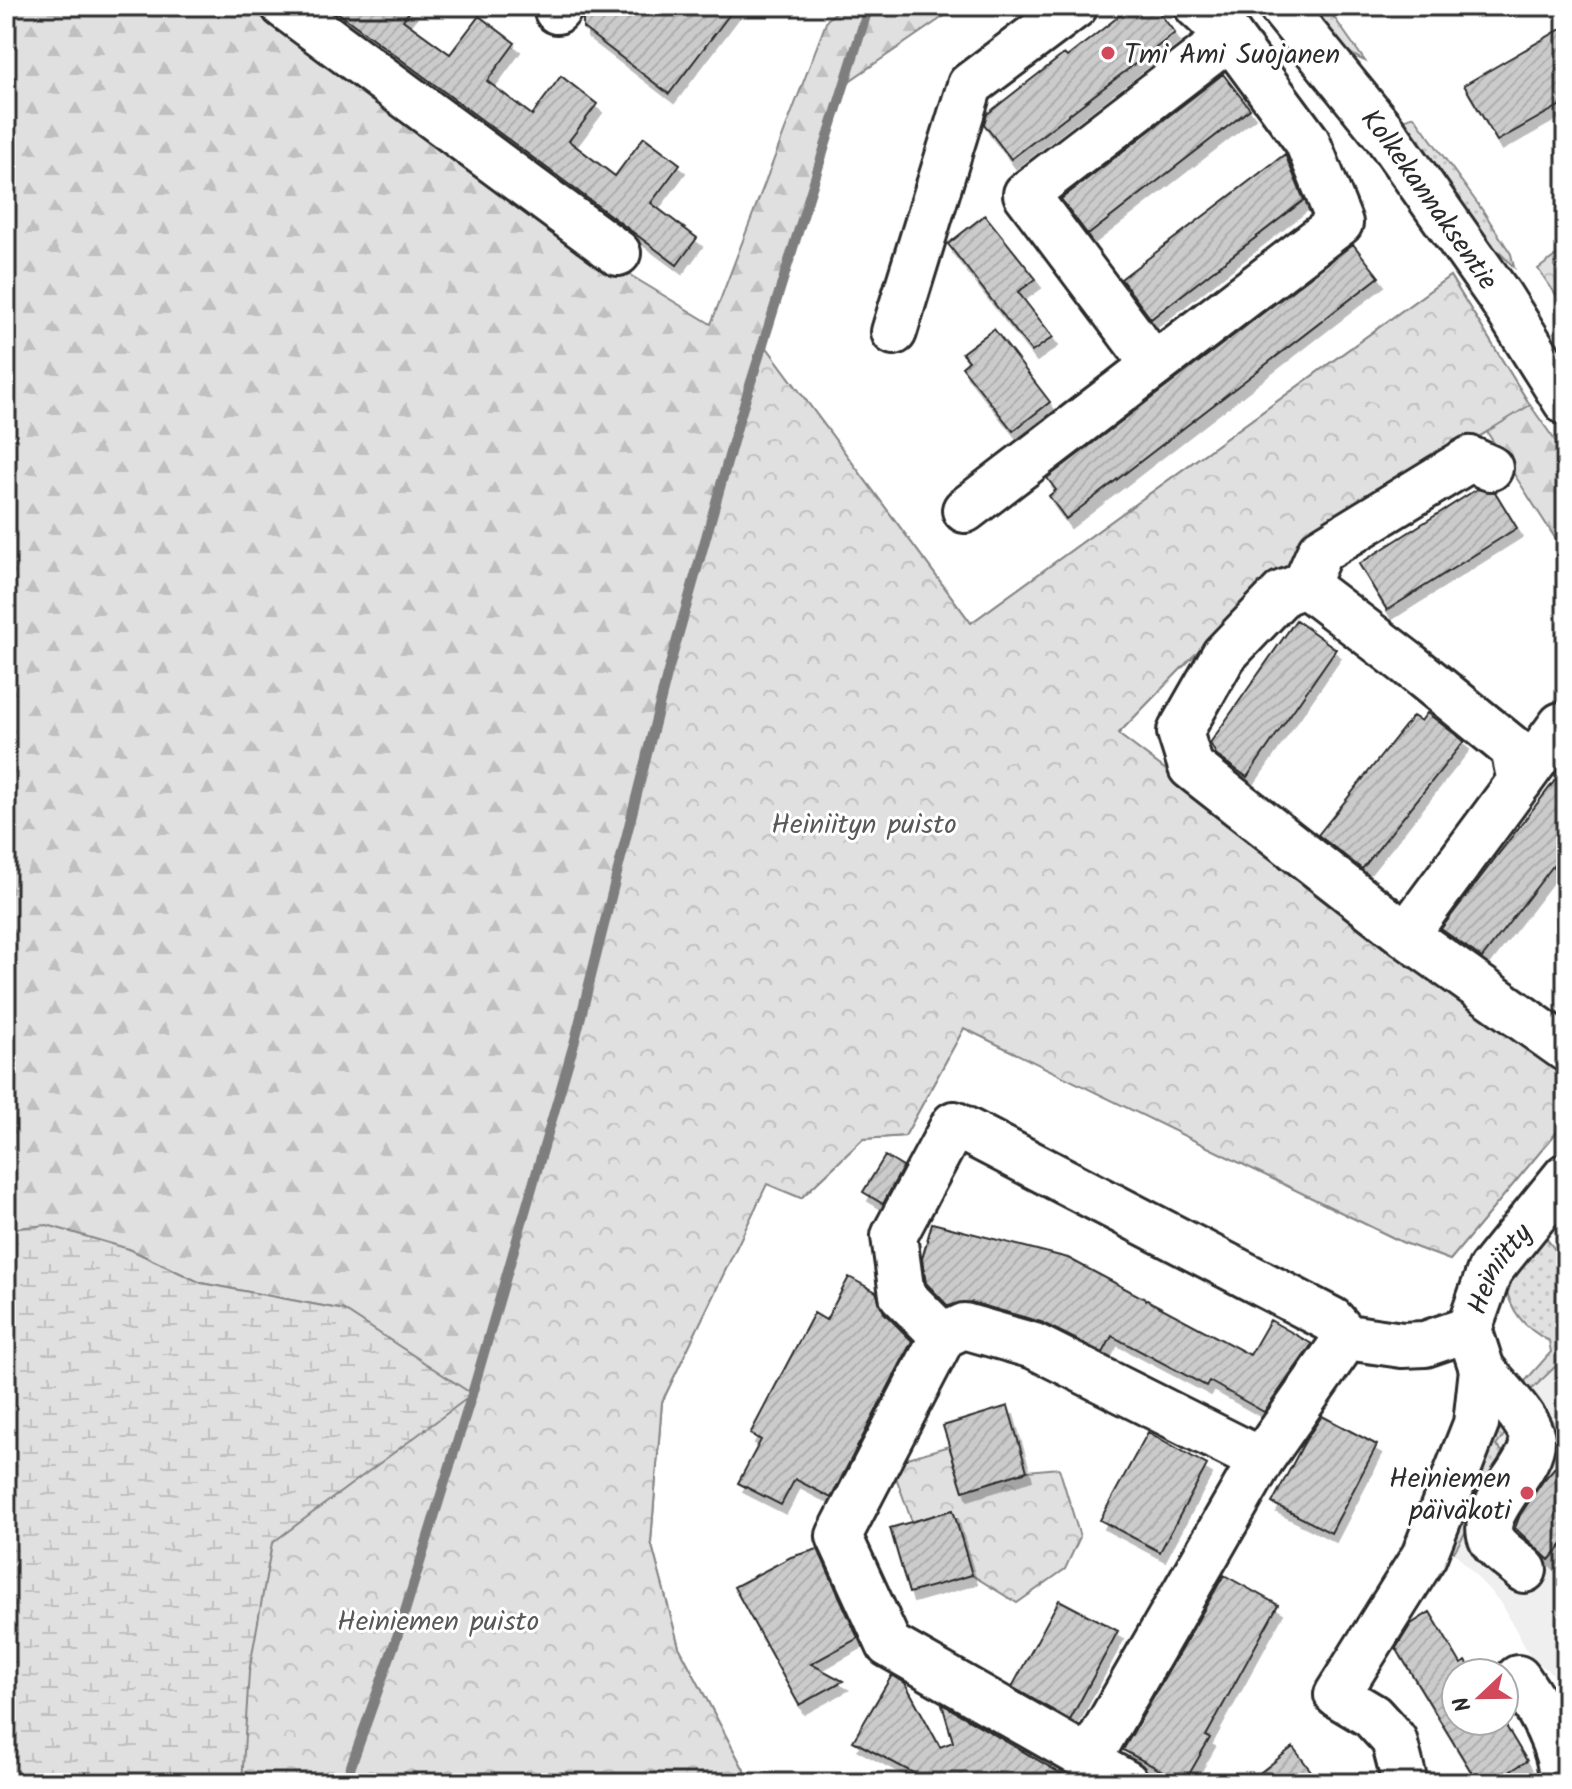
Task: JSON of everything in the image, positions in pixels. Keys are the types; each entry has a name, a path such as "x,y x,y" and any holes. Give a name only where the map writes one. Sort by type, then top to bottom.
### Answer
{"main road":[{"path":"284,6 618,253"},
{"path":"894,332 970,85 1075,6"},
{"path":"965,510 1340,223 1307,141 1230,37 1197,6"},
{"name":"Kolkekannaksentie","path":"1281,6 1386,135 1500,297 1566,402"},
{"path":"1154,365 1026,194 1230,37"},
{"path":"1490,468 1470,459 1320,551 1305,585 1283,593 1224,655 1180,732 1191,767 1406,935 1563,1041"},
{"path":"1305,585 1513,749 1520,781"},
{"path":"1406,935 1561,725 1566,724"},
{"path":"943,1336 902,1295 894,1236 954,1124 1332,1320 1347,1337 1402,1345 1475,1349 1528,1426 1532,1442 1489,1527 1493,1542 1524,1570"},
{"name":"Heiniitty","path":"1405,1783 1394,1740 1372,1716 1337,1695 1424,1556 1476,1424 1475,1349 1490,1270 1566,1176"},
{"path":"1126,1783 889,1645 839,1536 943,1336 964,1326 1034,1346 1261,1460"},
{"path":"1089,1759 1261,1460 1347,1337"},
{"path":"1520,1681 1536,1704 1557,1752 1562,1765 1562,1783"}],"shaded area":[{"name":"Heiniemen päiväkoti","path":"1563,1358 1566,1361 1566,1683 1531,1658 1502,1604 1454,1552 1509,1457 1496,1446 1525,1396"}],"green space":[{"path":"6,6 262,6 625,272 711,324 827,20 843,6 959,6 845,84 765,345 971,623 1450,276 1530,405 1566,456 1566,555 1487,432 1335,526 1259,588 1118,734 1566,1071 1566,1121 1450,1260 1402,1242 964,1028 905,1136 863,1139 801,1198 767,1183 662,1402 651,1542 679,1647 745,1772 344,1310 201,1283 129,1249 6,1229"},
{"path":"1326,6 1365,61 1342,46 1313,12"},
{"path":"1414,116 1483,211 1511,254 1514,267 1492,245 1405,129 1406,119"},
{"path":"1566,248 1566,309 1538,269"},
{"name":"Heiniityn puisto","path":"1450,276 1530,405 1335,526 1259,588 1118,734 1566,1071 1566,1121 1450,1260 1402,1242 964,1028 905,1136 863,1139 801,1198 767,1184 662,1402 651,1542 679,1647 745,1772 763,1783 242,1783 249,1672 272,1543 473,1394 575,1040 667,675 740,417 765,345 971,623"},
{"name":"Heiniemen puisto","path":"47,1225 129,1249 201,1283 344,1310 472,1394 713,1783 6,1783 6,1229"},
{"path":"1538,1234 1547,1239 1566,1265 1566,1361 1563,1359 1525,1396 1520,1387 1551,1352 1549,1341 1525,1324 1515,1310 1505,1283"},
{"path":"1496,1415 1507,1431 1496,1446 1509,1457 1454,1552 1439,1539"},
{"path":"949,1446 963,1491 1027,1471 1059,1468 1080,1537 1065,1569 1017,1603 972,1575 953,1510 912,1522 891,1463"}],"building":[{"path":"329,6 414,6 403,20 450,54 479,16 515,43 487,81 532,115 561,76 597,104 569,141 615,176 644,137 680,164 651,203 697,238 677,265"},
{"path":"591,6 736,6 669,94 583,28 583,17"},
{"path":"1132,6 1154,6 1175,33 1011,159 984,124 987,114"},
{"path":"1566,26 1566,102 1497,141 1464,85"},
{"path":"1223,74 1250,109 1088,235 1061,199"},
{"path":"1285,154 1304,200 1151,319 1121,279"},
{"path":"985,215 1036,279 1018,292 1053,337 1032,352 948,244"},
{"path":"1353,244 1379,277 1066,519 1049,496 1056,490 1047,478"},
{"path":"994,329 1050,402 1013,431 962,367 969,361 962,353"},
{"path":"1477,489 1495,492 1517,528 1387,610 1359,564"},
{"path":"1296,620 1336,649 1247,777 1217,756 1210,743"},
{"path":"1427,713 1464,741 1362,869 1318,835 1413,716 1421,721"},
{"path":"1566,766 1566,849 1482,958 1441,929"},
{"path":"885,1156 903,1167 883,1204 863,1192"},
{"path":"932,1223 1068,1258 1250,1355 1270,1320 1312,1344 1264,1412 1209,1381 1206,1386 1112,1336 1103,1353 1041,1322 971,1302 948,1306 926,1283 922,1259"},
{"path":"849,1277 876,1292 884,1313 912,1341 831,1498 795,1479 781,1505 738,1483 761,1440 750,1434 814,1313 826,1320"},
{"path":"1008,1406 1027,1471 963,1491 943,1426"},
{"path":"1322,1416 1377,1445 1331,1533 1272,1503"},
{"path":"1148,1432 1207,1465 1160,1552 1100,1520"},
{"path":"1566,1454 1566,1541 1549,1560 1515,1528 1543,1481"},
{"path":"953,1510 972,1575 909,1593 890,1528"},
{"path":"818,1549 858,1638 811,1664 843,1681 799,1705 734,1587 791,1557"},
{"path":"1224,1575 1278,1605 1206,1736 1210,1738 1184,1783 1123,1750"},
{"path":"1059,1600 1118,1631 1070,1720 1012,1687"},
{"path":"1430,1612 1457,1657 1440,1657 1440,1720 1396,1648 1411,1624"},
{"path":"892,1675 905,1683 940,1747 953,1742 942,1704 1077,1783 932,1783 853,1741"},
{"path":"1450,1737 1513,1737 1527,1761 1491,1783 1478,1783"},
{"path":"1293,1747 1320,1783 1247,1783"}],"waterway":[{"path":"345,1783 398,1634 472,1394 575,1040 667,675 740,417 869,6"}],"place":[{"name":"Tmi Ami Suojanen","path":"1108,53"},
{"name":"Heiniemen päiväkoti","path":"1527,1493"}]}
